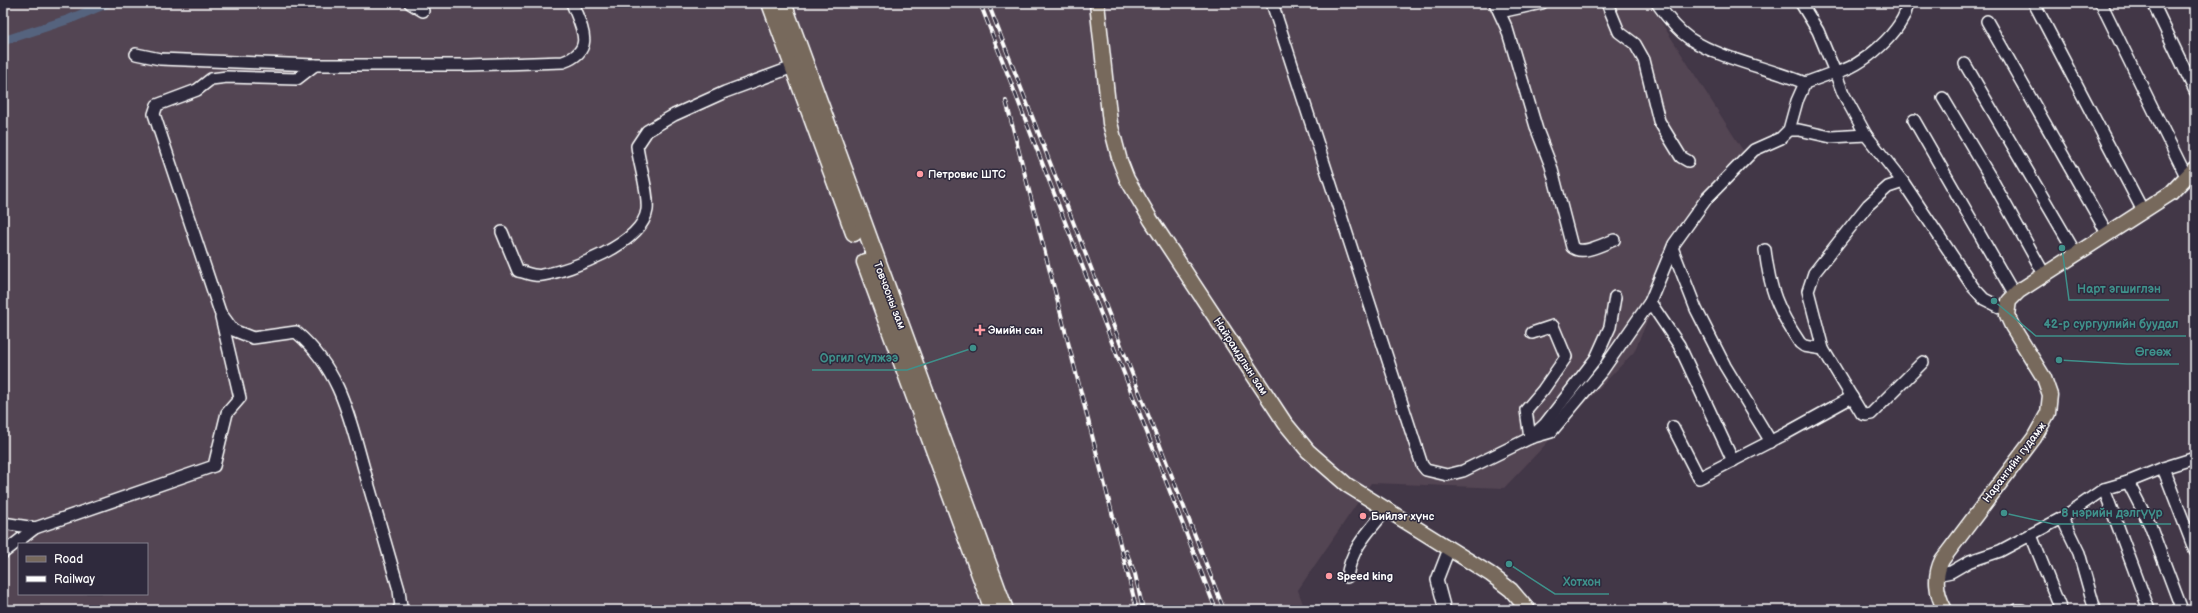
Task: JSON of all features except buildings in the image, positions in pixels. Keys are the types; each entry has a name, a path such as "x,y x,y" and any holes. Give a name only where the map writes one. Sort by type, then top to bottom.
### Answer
{"highway":[{"name":"Товчооны зам","path":"770,3 993,610"},
{"name":"Товчооны зам","path":"782,3 1005,610"}],"main road":[{"name":"Найрамдлын зам","path":"1097,3 1111,129 1120,161 1136,196 1293,434 1330,472 1386,510 1503,583 1519,598 1528,610"},
{"path":"2006,310 2014,294 2171,193 2192,173"},
{"name":"Нарангийн гудамж","path":"1945,610 1939,597 1937,575 1942,560 1952,544 2034,438 2048,413 2050,395 2044,378 2012,326 2006,310"}],"street":[{"path":"410,3 424,11"},
{"path":"136,54 160,59 315,65 469,65 563,62 573,59 582,50 585,41 572,3"},
{"path":"1542,3 1497,8 1507,29 1537,130 1551,166 1572,247 1583,250 1614,240"},
{"path":"1607,3 1619,32 1635,44 1644,60 1659,121 1681,157 1688,161"},
{"path":"1657,3 1667,18 1690,39 1712,50 1805,83 1855,65 1882,43 1905,16 1907,3"},
{"path":"1801,3 1818,31 1843,93 1866,135 1904,182 1973,287 1984,299 2006,310"},
{"path":"2034,3 2143,211"},
{"path":"2101,3 2192,173"},
{"path":"2153,3 2195,91"},
{"path":"1274,4 1422,465 1426,470 1446,475 1463,471 1530,438 1550,419 1596,358 1610,327 1615,298"},
{"path":"1987,21 2108,234"},
{"path":"1965,64 2076,254"},
{"path":"3,553 35,528 214,466 227,412 240,398 220,312 154,114 157,105 197,90 211,79 227,77 297,79 315,65"},
{"path":"502,232 518,271 540,276 590,260 620,243 639,226 647,209 637,146 648,131 696,105 759,79 794,67"},
{"path":"1530,438 1545,436 1557,426 1602,371 1650,302 1673,250 1674,244 1707,198 1754,150 1781,138 1789,130 1797,101 1805,83"},
{"path":"1943,98 1992,180 2044,274"},
{"path":"1914,120 2014,294"},
{"path":"1789,130 1799,130 1831,137 1866,135"},
{"path":"1904,182 1888,187 1868,205 1814,273 1808,291 1822,349 1862,414 1871,414 1923,362"},
{"path":"1673,250 1696,309 1725,366 1771,442"},
{"path":"1765,250 1768,274 1777,305 1800,343 1804,346 1822,349"},
{"path":"1650,302 1679,345 1733,461"},
{"path":"220,312 233,330 253,338 296,332 313,347 324,362 344,398 399,590 401,607 398,610"},
{"path":"1530,438 1526,410 1543,390 1566,357 1553,326 1532,333"},
{"path":"1673,427 1699,478 1771,442 1852,397"},
{"path":"1937,575 1955,571 1970,561 2000,551 2062,518 2104,489 2195,458"},
{"path":"2163,468 2195,551"},
{"path":"2128,482 2150,525 2182,610"},
{"path":"2104,489 2149,610"},
{"path":"1347,577 1351,559 1356,547 1386,510"},
{"path":"2062,518 2079,553 2095,610"},
{"path":"3,523 35,528"},
{"path":"2031,535 2061,610"},
{"path":"1445,610 1437,580 1449,549"},
{"path":"2017,610 2022,610"}],"shaded area":[{"path":"3,3 1649,3 1744,152 1680,245 1634,352 1504,488 1371,483 1298,590 1305,610 3,610"}],"waterway":[{"path":"3,41 70,19 108,3"}],"railway":[{"path":"980,3 1216,610"},
{"path":"988,3 1224,610"},
{"path":"1006,101 1137,610"},
{"path":"1126,551 1135,574 1143,610"}],"place":[{"name":"Петровис ШТС","path":"920,174"},
{"name":"Нарт эгшиглэн","path":"2062,248"},
{"name":"42-р сургуулийн буудал","path":"1994,301"},
{"name":"Эмийн сан","path":"980,330"},
{"name":"Оргил сүлжээ","path":"973,348"},
{"name":"Өгөөж","path":"2059,360"},
{"name":"8 нэрийн дэлгүүр","path":"2004,513"},
{"name":"Бийлэг хүнс","path":"1363,516"},
{"name":"Хотхон","path":"1509,564"},
{"name":"Speed king","path":"1329,576"}]}
